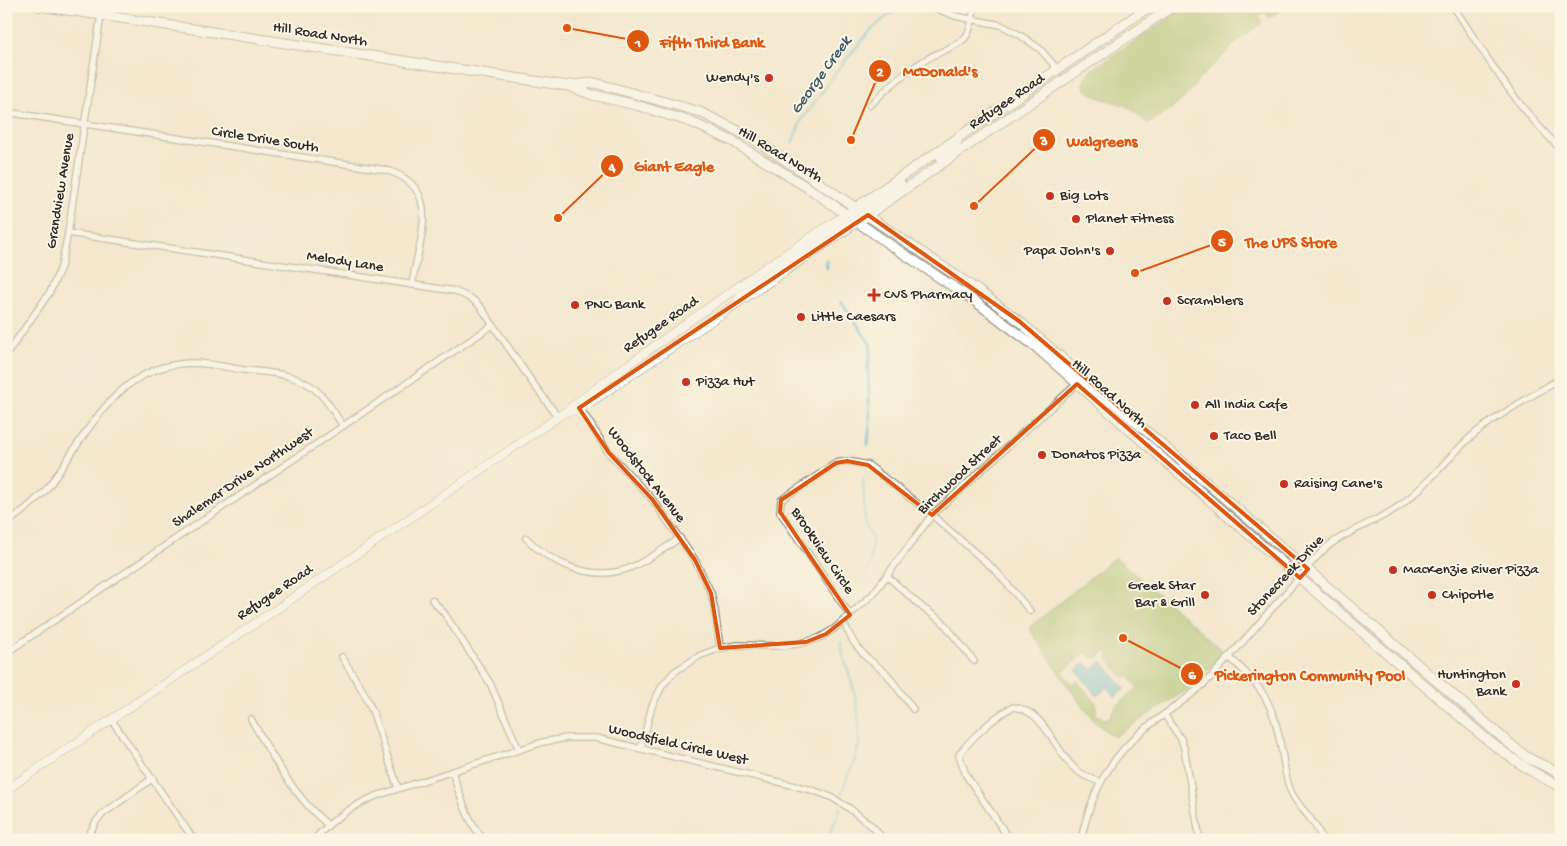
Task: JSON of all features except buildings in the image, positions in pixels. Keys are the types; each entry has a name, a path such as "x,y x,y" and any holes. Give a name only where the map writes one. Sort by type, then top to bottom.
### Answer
{"main road":[{"name":"Hill Road North","path":"39,6 102,9 568,86 593,95 636,104 699,126 732,141 813,191 857,215 976,289 1019,321 1510,744 1528,758 1561,774"},
{"name":"Refugee Road","path":"578,406 588,404 738,303 740,295 937,161 955,146 959,136 1059,71 1150,6"},
{"name":"Refugee Road","path":"6,790 558,417 578,406 628,364 763,269 857,215 986,132 1173,6"},
{"name":"Hill Road North","path":"568,86 595,83 700,112 754,139 1036,347 1079,382 1300,578 1485,738 1512,759 1558,786"}],"street":[{"path":"929,6 955,16 1001,25 1040,49 1059,71"},
{"path":"870,105 891,84 926,60 965,38 972,19 974,6"},
{"path":"1453,6 1520,106 1536,125 1561,149"},
{"name":"Grandview Avenue","path":"6,356 50,292 61,267 102,9"},
{"name":"Circle Drive South","path":"6,112 386,170 406,178 420,193 423,202 422,233 412,284"},
{"name":"Melody Lane","path":"68,232 444,288 463,294 480,306 558,417"},
{"name":"Shalemar Drive Northwest","path":"6,653 493,325"},
{"path":"6,524 30,506 44,492 115,394 140,376 160,368 200,363 289,376 306,383 322,395 343,426"},
{"name":"Stonecreek Drive","path":"1081,840 1088,812 1100,782 1123,749 1137,735 1198,690 1230,657 1327,547 1350,531 1382,518 1418,493 1451,454 1478,430 1561,378"},
{"name":"Birchwood Street","path":"641,748 652,706 667,680 689,661 720,648 738,645 778,646 798,644 826,634 843,622 873,594 932,515 1079,382"},
{"name":"Woodstock Avenue","path":"578,406 609,453 652,499 695,560 711,594 720,648"},
{"name":"Brookview Circle","path":"850,615 780,512 780,500 836,463 847,461 868,465 932,515"},
{"path":"932,515 997,572 1030,611"},
{"path":"526,538 538,551 553,560 579,570 596,572 626,569 653,556 680,538"},
{"path":"887,576 942,622 974,662"},
{"path":"432,600 444,613 490,683 519,750"},
{"path":"843,622 854,643 866,657 888,674 913,709"},
{"path":"342,657 372,710 398,788"},
{"path":"1230,657 1252,678 1264,694 1279,732 1288,783 1297,802 1316,827 1322,840"},
{"path":"1010,840 966,775 958,755 964,747 1003,712 1013,707 1030,711 1074,767 1090,779 1100,782"},
{"path":"1164,714 1182,739 1200,840"},
{"path":"251,719 299,795 328,825"},
{"path":"111,720 194,840"},
{"name":"Woodsfield Circle West","path":"314,840 328,825 352,808 398,788 553,740 583,737 641,748 822,793 841,802 858,814 884,840"},
{"path":"452,771 467,813 484,840"},
{"path":"1558,786 1561,774"},
{"path":"86,840 97,820 104,813 152,778"}],"highlighted area":[{"path":"868,215 1019,321 1308,569 1300,578 1077,384 932,515 868,465 847,461 836,463 781,500 780,512 850,615 826,634 806,642 720,648 711,593 695,560 652,499 609,453 579,408"}],"green space":[{"path":"1187,6 1287,6 1269,18 1265,12 1258,16 1262,23 1241,38 1205,73 1184,98 1148,124 1126,106 1095,96 1088,91 1084,86 1084,79 1090,71"},
{"path":"1115,557 1221,649 1221,656 1194,685 1114,737 1095,722 1065,682 1029,628","holes":["1107,651 1110,655 1107,658 1124,678 1128,675 1138,688 1116,706 1110,717 1104,719 1096,714 1096,703 1077,681 1073,685 1062,672 1075,662 1070,654 1076,661 1086,652 1096,658"]}],"water":[{"path":"1102,661 1125,689 1115,697 1107,687 1097,696 1076,670 1085,662 1092,670"}],"waterway":[{"name":"George Creek","path":"792,143 802,119 835,73 870,31 899,6"},
{"name":"George Creek","path":"826,260 827,268"},
{"name":"George Creek","path":"841,301 871,345 868,368 870,420 868,445"},
{"name":"George Creek","path":"863,479 865,523 872,544 868,570 864,580"},
{"name":"George Creek","path":"841,643 859,719 859,743 856,756 841,795"},
{"path":"828,840 840,807"}],"place":[{"name":"Fifth Third Bank","path":"567,28"},
{"name":"Wendy's","path":"769,78"},
{"name":"McDonald's","path":"851,140"},
{"name":"Big Lots","path":"1050,196"},
{"name":"Walgreens","path":"974,206"},
{"name":"Giant Eagle","path":"558,218"},
{"name":"Planet Fitness","path":"1076,219"},
{"name":"Papa John's","path":"1110,251"},
{"name":"The UPS Store","path":"1135,273"},
{"name":"CVS Pharmacy","path":"874,295"},
{"name":"Scramblers","path":"1167,301"},
{"name":"PNC Bank","path":"575,305"},
{"name":"Little Caesars","path":"801,317"},
{"name":"Pizza Hut","path":"686,382"},
{"name":"All India Cafe","path":"1195,405"},
{"name":"Taco Bell","path":"1214,436"},
{"name":"Donatos Pizza","path":"1042,455"},
{"name":"Raising Cane's","path":"1284,484"},
{"name":"MacKenzie River Pizza","path":"1393,570"},
{"name":"Greek Star Bar & Grill","path":"1205,595"},
{"name":"Chipotle","path":"1432,595"},
{"name":"Pickerington Community Pool","path":"1123,638"},
{"name":"Huntington Bank","path":"1516,684"}]}
